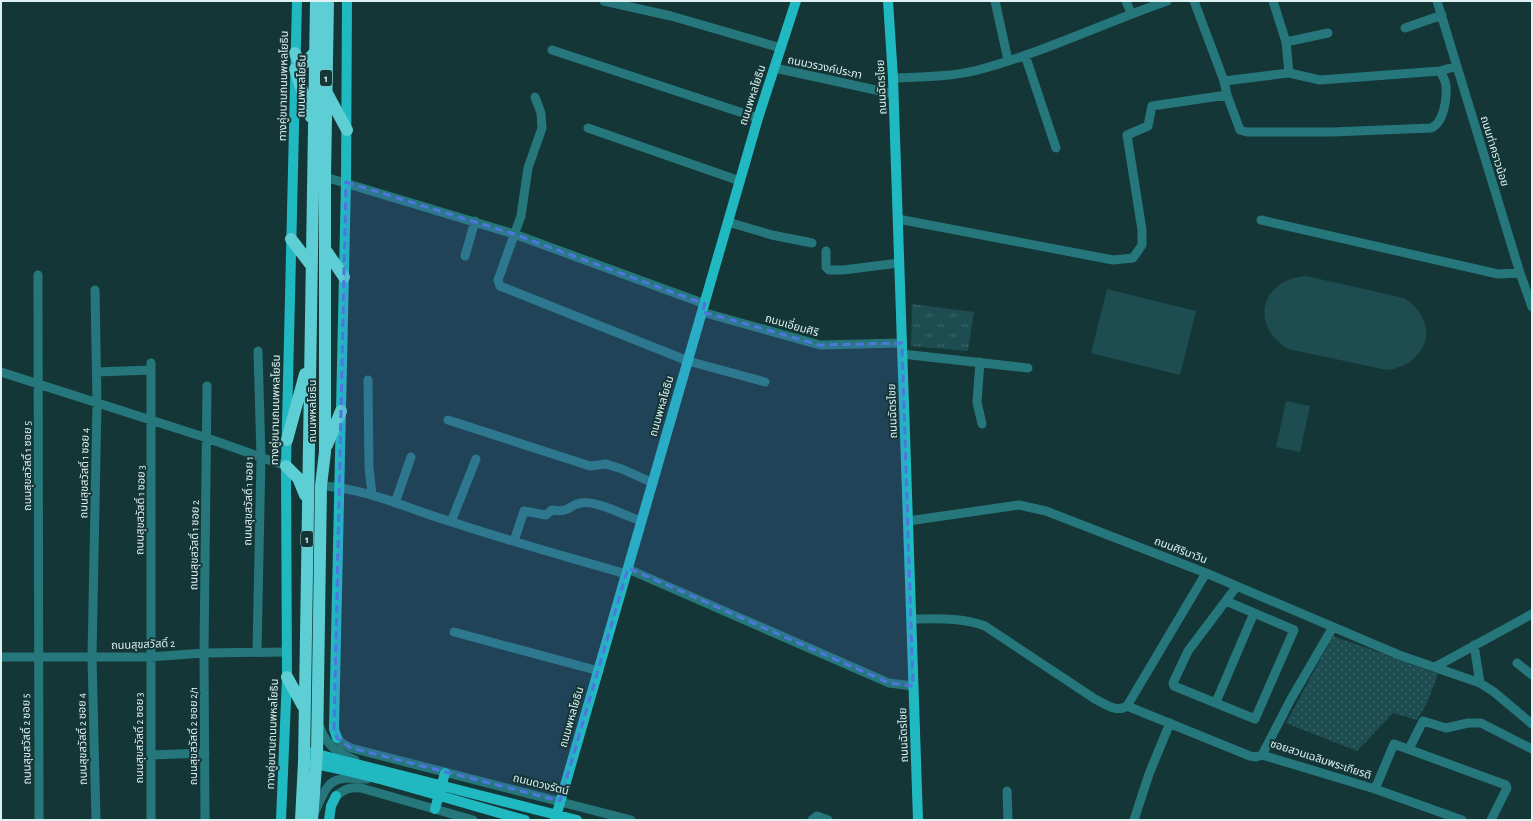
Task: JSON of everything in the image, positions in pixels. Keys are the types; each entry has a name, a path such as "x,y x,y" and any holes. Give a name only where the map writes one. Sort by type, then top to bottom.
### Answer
{"highway":[{"name":"ถนนพหลโยธิน","path":"312,818 317,759 321,486 325,452 325,249 314,126 316,1"},
{"name":"ถนนพหลโยธิน","path":"301,820 304,757 311,265 326,92 328,2"},
{"path":"296,53 297,58 306,62 315,52"},
{"path":"295,69 314,126"},
{"path":"326,92 347,126"},
{"path":"291,239 311,265"},
{"path":"325,249 344,277"},
{"path":"286,440 310,355"},
{"path":"325,452 341,411"},
{"path":"286,466 298,478 307,499"},
{"path":"287,677 304,707"}],"main road":[{"name":"ทางคู่ขนานถนนพหลโยธิน","path":"281,820 287,677 286,440 297,1"},
{"name":"1","path":"337,738 334,729 347,126 347,1"},
{"name":"ถนนพหลโยธิน","path":"556,817 758,118 796,1"},
{"name":"ถนนฉัตรไชย","path":"888,1 894,94 918,820"},
{"path":"304,757 368,766 556,817 577,820"},
{"path":"317,759 392,781 438,797 525,820"},
{"path":"435,809 445,773"},
{"path":"330,820 331,806 336,796"}],"street":[{"path":"604,1 671,16 781,48"},
{"path":"995,1 1008,60"},
{"path":"1126,1 1131,14"},
{"path":"893,78 943,76 977,70 1025,55 1167,1"},
{"path":"1194,1 1224,81 1227,96 1240,130 1246,132 1332,132 1431,128 1436,126 1439,120 1445,99 1446,84 1440,71"},
{"path":"1273,1 1286,42 1290,73"},
{"name":"ถนนท่าคราวน้อย","path":"1437,1 1520,273 1532,307"},
{"path":"1406,28 1442,15"},
{"path":"1286,42 1328,33"},
{"path":"552,50 758,118"},
{"path":"1025,55 1056,148"},
{"path":"1224,81 1290,73 1320,80 1440,71 1457,66"},
{"name":"ถนนวรวงค์ประภา","path":"775,68 894,94"},
{"path":"898,218 1113,260 1133,258 1142,245 1142,230 1127,135 1148,126 1152,106 1227,96"},
{"path":"535,97 541,113 542,128 531,156 521,216 498,280 500,286 688,361 765,382"},
{"path":"588,128 740,182"},
{"name":"ถนนเอี่ยมศิริ","path":"319,177 346,182 514,234 704,308 820,345 902,343"},
{"path":"1261,220 1498,274 1520,273"},
{"path":"465,256 475,221"},
{"path":"728,222 772,235 812,243"},
{"path":"826,251 826,267 829,270 843,270 899,263"},
{"name":"ถนนสุขสวัสดิ์ 1 ซอย 5","path":"37,657 39,384 38,275"},
{"name":"ถนนสุขสวัสดิ์ 1 ซอย 4","path":"92,657 98,404 95,290"},
{"name":"ถนนสุขสวัสดิ์ 1 ซอย 1","path":"257,651 261,457 258,351"},
{"path":"902,354 1028,368"},
{"path":"980,362 977,402 982,424"},
{"name":"ถนนสุขสวัสดิ์ 1 ซอย 3","path":"97,372 151,367 150,657"},
{"path":"1,372 152,422 207,438 286,466"},
{"path":"368,380 369,468 372,494"},
{"name":"ถนนสุขสวัสดิ์ 1 ซอย 2","path":"204,653 207,386"},
{"path":"448,420 590,466 606,464 622,469 653,483"},
{"path":"395,503 411,457"},
{"path":"451,522 476,460"},
{"path":"321,486 339,487 372,494 451,522 514,541 627,571 889,684 913,686"},
{"path":"514,541 524,511 546,515 552,510 566,511 580,503 586,503 609,509 641,521"},
{"name":"ถนนศิรินาวิน","path":"908,521 1019,505 1046,511 1206,573 1333,627 1435,668 1480,683 1494,692 1532,724"},
{"path":"911,619 944,619 981,624 1061,675 1095,699 1120,709 1127,706 1206,573"},
{"path":"1226,601 1294,630 1255,719 1174,686 1173,683 1188,651 1237,586"},
{"path":"1216,702 1254,613"},
{"path":"1435,668 1532,614"},
{"name":"ซอยสวนเฉลิมพระเกียรติ","path":"1333,627 1262,755 1375,789 1462,820"},
{"path":"454,632 599,671"},
{"path":"1474,645 1480,683"},
{"name":"ถนนสุขสวัสดิ์ 2","path":"1,657 150,657 257,651 286,652"},
{"name":"ถนนสุขสวัสดิ์ 2 ซอย 2/1","path":"204,653 205,820"},
{"name":"ถนนสุขสวัสดิ์ 2 ซอย 5","path":"37,657 39,820"},
{"name":"ถนนสุขสวัสดิ์ 2 ซอย 4","path":"92,657 96,820"},
{"name":"ถนนสุขสวัสดิ์ 2 ซอย 3","path":"150,657 151,820"},
{"path":"1517,663 1532,675"},
{"path":"1127,706 1250,756 1256,757 1262,755"},
{"path":"317,720 322,735 331,748 338,753 368,766"},
{"path":"1409,749 1423,721 1446,728 1481,723 1532,749"},
{"path":"1134,820 1149,774 1170,723"},
{"name":"ถนนดวงรัตน์","path":"337,738 343,744 351,748 631,820"},
{"path":"1375,789 1394,744 1506,785 1507,788 1491,820"},
{"path":"151,755 205,753"},
{"path":"312,818 324,791 329,784 337,780 345,777 392,781"},
{"path":"336,796 342,790 351,787 360,788 473,820"},
{"path":"1006,791 1008,820"},
{"path":"812,820 817,816 828,820"}],"highlighted area":[{"path":"346,182 514,234 705,304 702,312 820,345 902,343 913,686 889,683 628,568 560,801 351,748 337,738 334,729"}],"green space":[{"path":"1306,276 1404,298 1416,308 1423,319 1426,330 1425,341 1421,351 1413,360 1401,366 1387,370 1288,349 1276,339 1268,328 1265,316 1266,305 1270,294 1279,285 1291,279"},
{"path":"1107,289 1196,311 1180,375 1091,353"},
{"path":"912,304 974,312 968,351 911,346"},
{"path":"1286,401 1310,406 1300,452 1276,447"},
{"path":"1333,636 1438,674 1427,703 1417,720 1393,713 1357,751 1286,723"}]}
